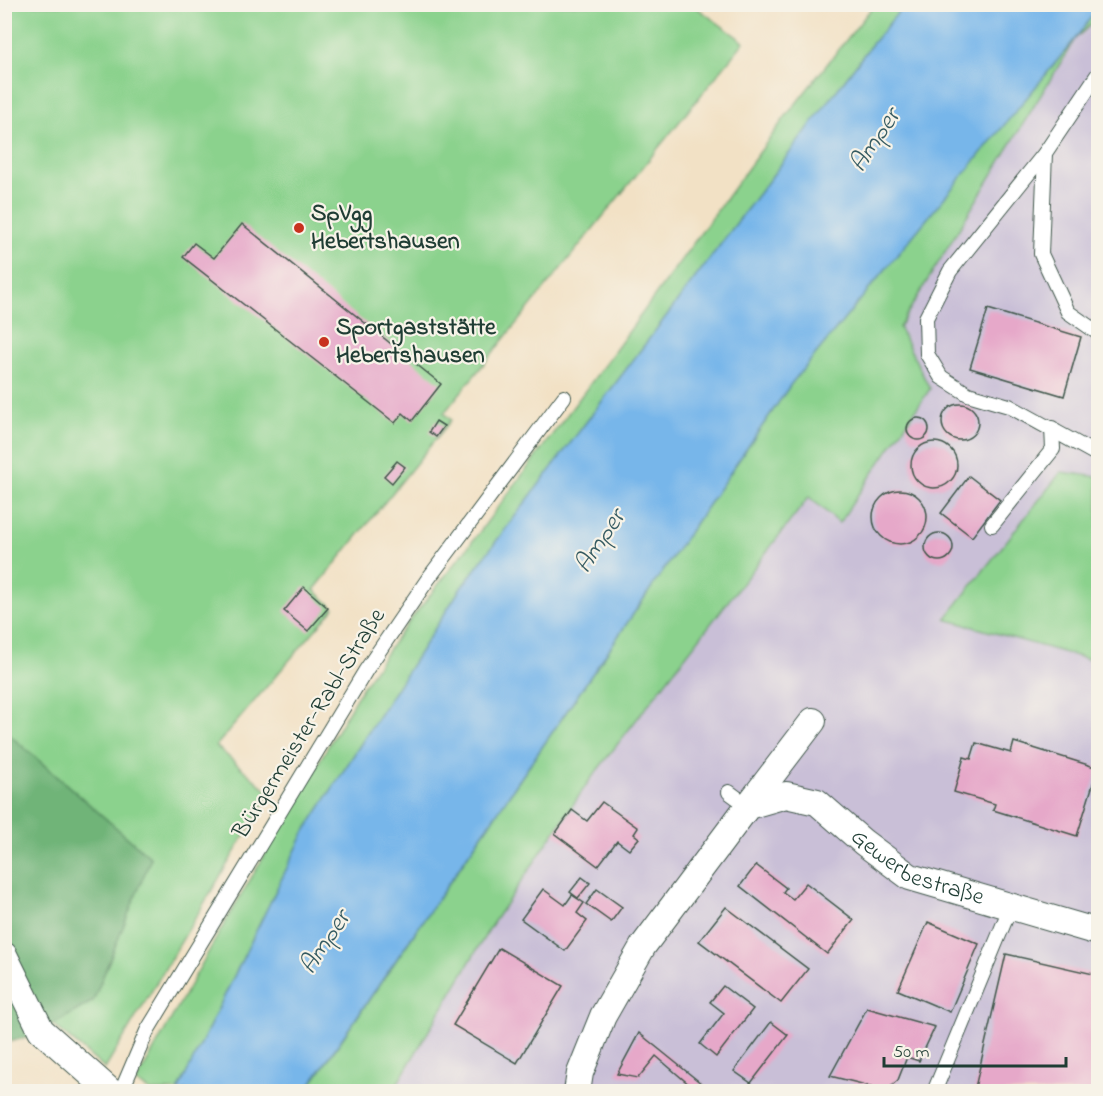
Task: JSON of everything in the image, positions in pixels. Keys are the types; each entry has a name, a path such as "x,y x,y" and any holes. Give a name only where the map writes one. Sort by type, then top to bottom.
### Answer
{"street":[{"path":"577,1092 580,1073 603,1016 643,946 738,799 813,721"},
{"name":"Gewerbestraße","path":"738,799 786,795 817,802 863,842 910,877 1098,932"},
{"path":"4,955 41,1030 111,1092"}],"lane":[{"path":"1098,74 1045,153 950,272 926,318 927,354 941,377 968,394 1009,406 1098,455"},
{"path":"1045,153 1041,254 1068,312 1098,333"},
{"name":"Bürgermeister-Rabl-Straße","path":"121,1092 147,1031 366,670 429,579 564,397"},
{"path":"992,525 1053,449 1052,428"},
{"path":"934,1092 1011,906"}],"shaded area":[{"path":"1098,18 1098,477 1061,472 945,618 1098,662 1098,1091 393,1092 491,926 589,781 809,496 839,523 899,328 1075,39"}],"green space":[{"name":"SpVgg Hebertshausen","path":"5,5 693,5 744,42 444,413 451,420 314,590 334,608 216,746 270,793 105,1069 53,1024 93,1001 150,858 5,731"},
{"path":"874,5 905,5 868,49 461,588 305,831 178,1091 150,1091 136,1082 219,933 362,688 400,633 475,538 611,356 786,116"},
{"path":"1098,8 1098,18 1075,39"},
{"path":"1075,39 899,327 930,389 839,523 809,497 589,781 491,926 393,1091 306,1092 791,384"},
{"path":"1061,472 1098,477 1098,662 945,619"},
{"path":"5,731 151,858 93,1001 36,1035 5,1043"}],"water":[{"name":"Amper","path":"905,4 1098,4 1098,8 791,384 306,1091 178,1091 305,831 461,588 868,49"}],"building":[{"path":"242,224 441,384 412,421 403,413 395,423 183,257 194,243 214,258"},
{"path":"988,309 1081,337 1064,396 970,368"},
{"path":"960,404 973,409 978,422 973,435 960,440 947,435 942,422 947,409"},
{"path":"918,418 926,421 929,429 926,437 918,440 910,437 907,429 910,421"},
{"path":"436,421 444,426 436,437 429,432"},
{"path":"934,442 950,449 957,465 950,481 934,488 918,481 911,465 918,449"},
{"path":"397,461 405,467 392,483 384,476"},
{"path":"969,476 1000,500 972,537 941,513"},
{"path":"900,490 910,492 919,498 925,507 927,517 925,527 919,536 910,542 900,544 890,542 881,536 875,527 873,517 875,507 881,498 890,492"},
{"path":"939,533 949,537 953,547 949,557 939,561 929,557 925,547 929,537"},
{"path":"304,587 328,608 308,631 284,611"},
{"path":"1014,742 1098,768 1077,836 993,810 995,804 954,792 964,757 971,759 976,743 1011,753"},
{"path":"602,802 638,828 634,834 639,838 629,850 617,841 598,866 555,834 572,810 587,821"},
{"path":"756,865 786,888 783,892 793,899 806,883 854,920 827,954 740,886"},
{"path":"582,877 590,883 578,898 570,892"},
{"path":"543,889 565,905 572,895 584,903 577,913 587,921 565,951 521,919"},
{"path":"597,889 622,907 611,922 586,904"},
{"path":"726,907 808,969 781,1003 699,941"},
{"path":"928,922 979,944 950,1012 898,990"},
{"path":"499,948 563,986 517,1063 453,1025"},
{"path":"1006,954 1098,975 1098,1069 1093,1092 974,1092"},
{"path":"723,986 753,1009 716,1057 700,1044 724,1013 710,1002"},
{"path":"867,1008 935,1027 919,1061 907,1057 898,1080 886,1090 830,1076"},
{"path":"771,1022 788,1035 751,1083 734,1071"},
{"path":"639,1033 712,1092 698,1092 656,1056 638,1078 617,1074"}],"place":[{"name":"SpVgg Hebertshausen","path":"299,228"},
{"name":"Sportgaststätte Hebertshausen","path":"324,342"}]}
